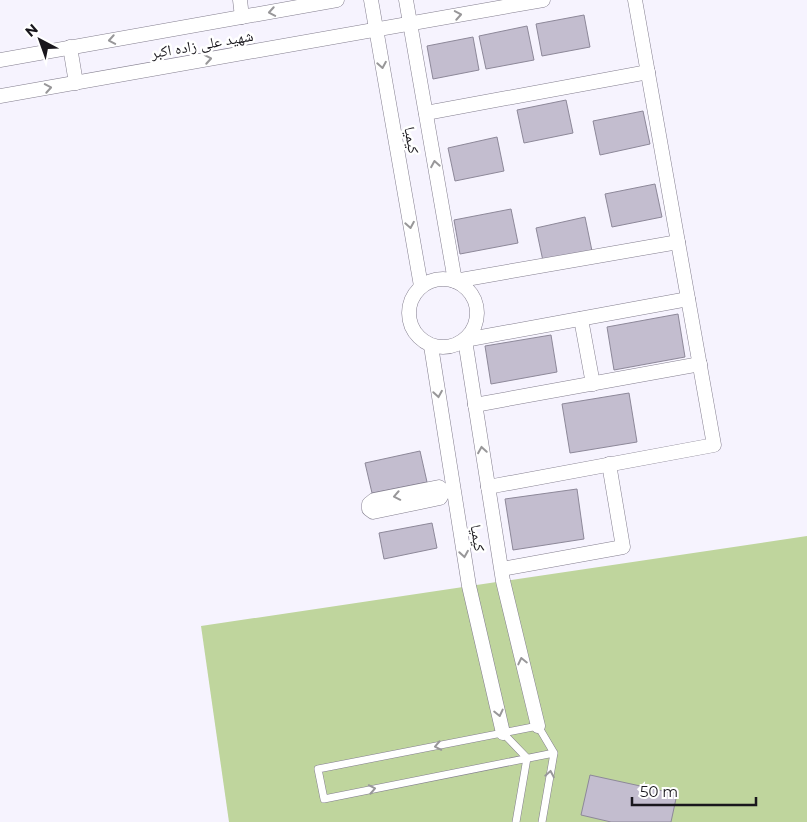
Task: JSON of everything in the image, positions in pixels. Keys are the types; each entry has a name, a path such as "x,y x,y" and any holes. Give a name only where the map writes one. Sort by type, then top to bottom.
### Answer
{"street":[{"path":"240,0 242,17"},
{"name":"شهید علی زاده اکبر","path":"0,60 337,0"},
{"name":"کیمیا","path":"371,0 421,286"},
{"name":"کیمیا","path":"406,0 455,280"},
{"name":"شهید علی زاده اکبر","path":"0,96 543,0"},
{"path":"488,486 714,445 635,0"},
{"path":"70,47 76,83"},
{"path":"426,113 648,72"},
{"path":"678,242 455,280 437,279 421,286 414,293 410,301 408,319 416,335 431,346 448,347 465,340 688,299"},
{"path":"455,280 470,291 477,307 475,325 465,340"},
{"path":"581,319 594,384"},
{"name":"کیمیا","path":"465,340 502,569 538,726"},
{"name":"کیمیا","path":"431,346 448,490 503,733"},
{"path":"475,405 700,364"},
{"path":"502,569 623,547 608,464"}],"lane":[{"path":"542,822 554,753 538,726 318,770 324,799 554,753"},
{"path":"503,733 527,758"},
{"path":"516,822 527,758"}],"green space":[{"path":"807,536 807,822 229,822 201,626"}],"building":[{"path":"584,15 590,47 542,56 536,24"},
{"path":"527,26 534,60 486,69 479,36"},
{"path":"473,37 479,70 433,79 427,46"},
{"path":"566,100 573,133 524,143 517,110"},
{"path":"643,111 650,144 600,155 593,121"},
{"path":"497,137 504,171 455,181 448,148"},
{"path":"655,184 662,217 612,227 605,194"},
{"path":"511,209 518,243 460,254 454,220"},
{"path":"585,217 592,251 543,261 536,228"},
{"path":"678,314 685,357 614,370 607,327"},
{"path":"551,335 557,372 491,384 485,346"},
{"path":"629,393 637,442 570,453 562,404"},
{"path":"420,451 427,482 372,493 365,463"},
{"path":"577,489 584,539 513,550 505,499"},
{"path":"432,523 437,548 384,559 379,533"},
{"path":"590,775 677,794 671,822 611,822 581,815"}]}
